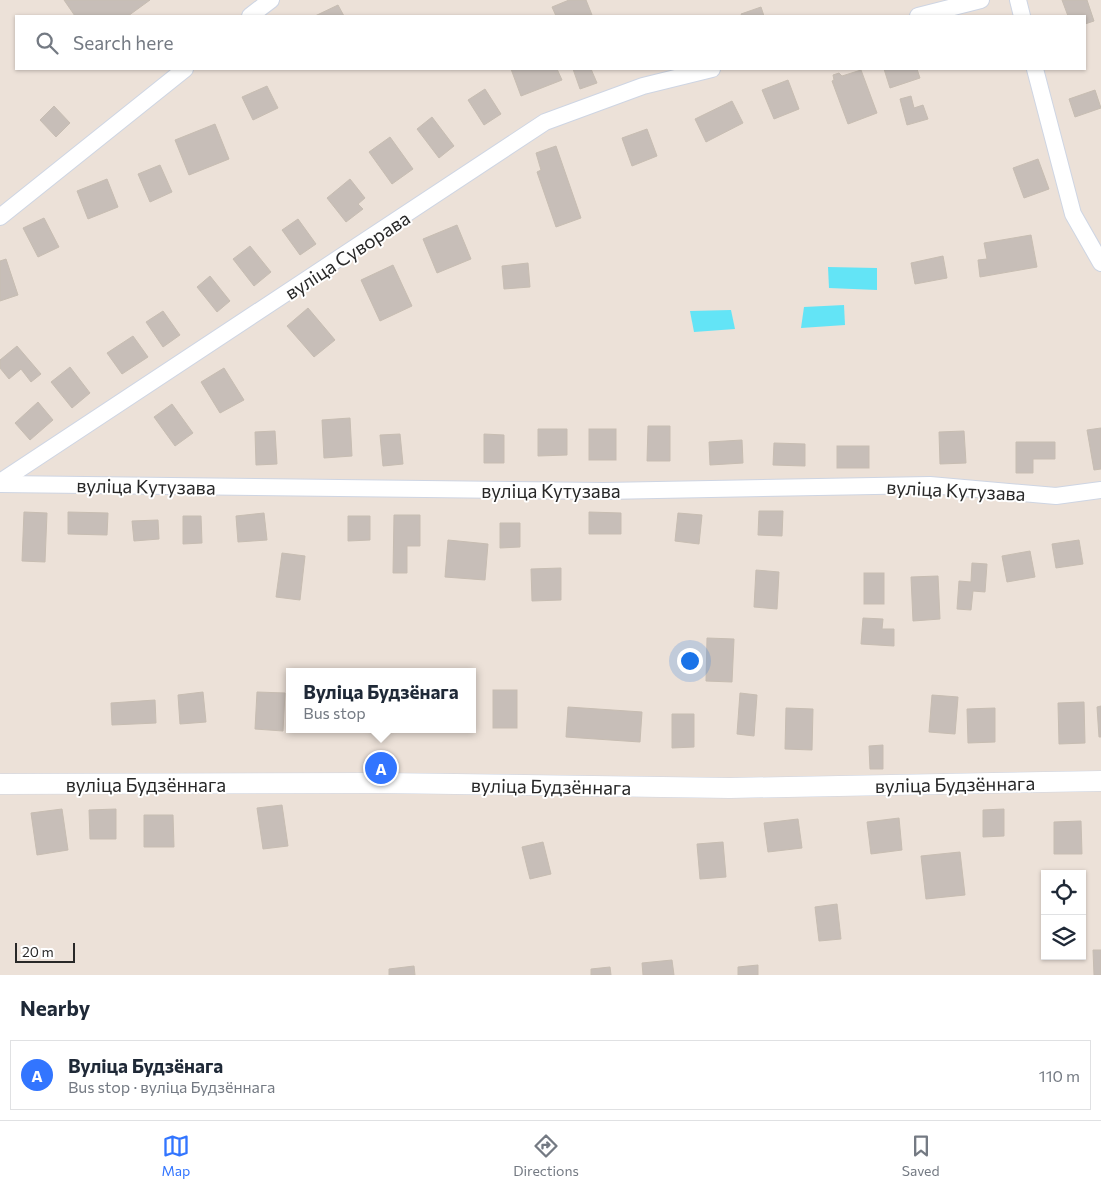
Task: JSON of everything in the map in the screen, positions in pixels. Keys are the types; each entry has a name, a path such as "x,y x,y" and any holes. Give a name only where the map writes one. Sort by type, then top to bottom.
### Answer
{"street":[{"path":"251,15 271,0"},
{"path":"922,15 981,0"},
{"path":"1018,0 1022,15"},
{"path":"0,217 184,70"},
{"name":"вуліца Суворава","path":"0,483 545,122 643,86 708,70"},
{"path":"1035,70 1073,214 1101,263"},
{"name":"вуліца Кутузава","path":"0,483 604,491 930,485 1056,496 1101,490"},
{"name":"вуліца Будзённага","path":"0,784 382,783 730,788 1101,781"}],"water":[{"path":"828,267 877,268 877,290 829,288"},
{"path":"844,305 845,325 801,328 804,307"},
{"path":"731,310 735,329 694,332 690,311"}],"building":[{"path":"64,0 150,0 129,15 74,15"},
{"path":"569,0 586,0 592,15 556,15 552,7"},
{"path":"1062,0 1087,0 1094,21 1086,24 1086,15 1068,15"},
{"path":"338,5 343,15 317,15"},
{"path":"761,7 764,15 742,15"},
{"path":"511,70 557,70 562,80 521,96"},
{"path":"573,70 591,70 597,83 580,89"},
{"path":"861,70 877,113 848,124 832,81 834,80 833,75 839,73 842,76"},
{"path":"884,70 917,70 920,78 890,88"},
{"path":"788,80 799,109 774,119 762,90"},
{"path":"267,86 278,108 253,120 242,97"},
{"path":"485,89 501,114 484,125 468,100"},
{"path":"1095,90 1101,108 1075,117 1069,99"},
{"path":"911,96 914,108 923,105 928,119 907,125 900,99"},
{"path":"732,101 743,123 706,142 695,119"},
{"path":"54,106 70,123 56,137 40,120"},
{"path":"432,117 454,146 439,158 417,129"},
{"path":"215,124 229,159 189,175 175,140"},
{"path":"647,129 657,156 632,166 622,138"},
{"path":"390,137 413,169 392,184 369,152"},
{"path":"556,146 581,218 556,227 537,172 541,170 536,153"},
{"path":"1038,159 1049,189 1024,198 1013,168"},
{"path":"160,165 172,192 150,202 138,174"},
{"path":"107,179 118,207 88,219 77,191"},
{"path":"350,179 365,198 358,204 363,209 346,222 327,198"},
{"path":"44,218 59,247 38,257 23,228"},
{"path":"298,219 316,244 300,255 282,230"},
{"path":"457,225 471,259 437,273 423,239"},
{"path":"1031,235 1037,267 980,277 978,260 987,259 984,243"},
{"path":"250,246 271,272 254,286 233,259"},
{"path":"943,256 947,278 915,284 911,263"},
{"path":"6,259 18,295 0,301 0,261"},
{"path":"528,263 530,287 504,289 502,266"},
{"path":"393,265 412,306 380,321 361,280"},
{"path":"210,276 230,301 217,312 197,287"},
{"path":"308,308 335,340 314,357 287,326"},
{"path":"163,311 180,335 163,347 146,322"},
{"path":"133,336 148,357 122,374 107,353"},
{"path":"17,346 41,374 31,382 21,369 9,379 0,368 0,360"},
{"path":"70,367 90,393 72,408 51,382"},
{"path":"224,368 244,400 220,413 201,382"},
{"path":"38,402 53,420 30,440 15,423"},
{"path":"172,404 193,433 175,446 154,417"},
{"path":"350,418 352,456 324,458 322,420"},
{"path":"648,426 670,426 670,461 647,461"},
{"path":"1101,428 1101,469 1094,470 1087,430"},
{"path":"538,429 567,429 567,455 538,456"},
{"path":"589,429 616,429 616,460 589,460"},
{"path":"275,431 277,464 256,465 255,432"},
{"path":"964,431 966,463 940,464 939,432"},
{"path":"400,434 403,464 383,466 380,435"},
{"path":"484,434 504,435 504,463 484,463"},
{"path":"742,440 743,463 710,465 709,442"},
{"path":"1016,442 1055,442 1055,459 1033,459 1033,473 1016,473"},
{"path":"774,443 805,444 805,466 773,465"},
{"path":"837,446 869,446 869,468 837,468"},
{"path":"759,511 783,511 782,536 758,535"},
{"path":"24,512 47,513 45,562 22,561"},
{"path":"68,512 108,513 107,535 68,534"},
{"path":"589,512 621,513 621,534 589,534"},
{"path":"264,513 267,540 238,542 236,516"},
{"path":"678,513 702,515 699,544 675,541"},
{"path":"394,515 420,515 420,546 407,546 407,573 393,573"},
{"path":"183,516 201,516 202,543 183,544"},
{"path":"348,516 370,516 370,540 348,541"},
{"path":"158,520 159,539 134,541 132,521"},
{"path":"500,523 520,523 520,547 500,548"},
{"path":"448,540 488,544 485,580 445,577"},
{"path":"1079,540 1083,564 1056,568 1052,544"},
{"path":"1030,551 1035,577 1007,582 1002,556"},
{"path":"282,553 305,556 300,600 276,597"},
{"path":"972,563 987,564 985,592 973,591 971,610 957,609 959,581 971,582"},
{"path":"561,568 561,600 532,601 531,569"},
{"path":"756,570 779,572 777,609 754,607"},
{"path":"864,573 884,573 884,604 864,604"},
{"path":"938,576 940,619 913,621 911,577"},
{"path":"863,618 883,619 882,629 894,629 894,646 861,644"},
{"path":"707,638 734,639 732,682 706,681"},
{"path":"493,690 517,690 517,728 493,728"},
{"path":"203,692 206,722 180,724 178,695"},
{"path":"257,692 285,693 283,731 255,729"},
{"path":"740,693 757,695 754,736 737,734"},
{"path":"932,695 958,697 955,734 929,732"},
{"path":"155,700 156,723 112,725 111,703"},
{"path":"1084,702 1085,743 1059,744 1058,703"},
{"path":"1101,706 1101,737 1099,737 1097,707"},
{"path":"568,707 642,712 640,742 566,737"},
{"path":"786,708 813,709 812,750 785,749"},
{"path":"995,708 995,742 968,743 967,709"},
{"path":"672,714 694,714 694,747 672,748"},
{"path":"883,745 883,769 870,769 869,746"},
{"path":"282,805 288,846 263,849 257,808"},
{"path":"62,809 68,850 37,855 31,813"},
{"path":"116,809 116,839 90,839 89,810"},
{"path":"1004,809 1004,836 983,837 983,810"},
{"path":"144,815 173,815 174,847 144,847"},
{"path":"899,818 902,850 871,854 867,822"},
{"path":"798,819 802,848 768,852 764,823"},
{"path":"1081,821 1082,854 1054,854 1054,822"},
{"path":"543,842 551,874 530,879 522,847"},
{"path":"723,842 726,877 700,879 697,844"},
{"path":"960,852 965,895 926,899 921,856"},
{"path":"837,904 841,939 819,941 815,907"},
{"path":"1093,950 1101,950 1101,975 1094,975"},
{"path":"672,960 674,975 643,975 642,963"},
{"path":"758,965 758,975 738,975 738,967"},
{"path":"414,966 415,975 389,975 389,969"},
{"path":"610,967 611,975 591,975 591,969"}],"place":[{"name":"Вуліца Будзёнага","path":"381,768"}]}
